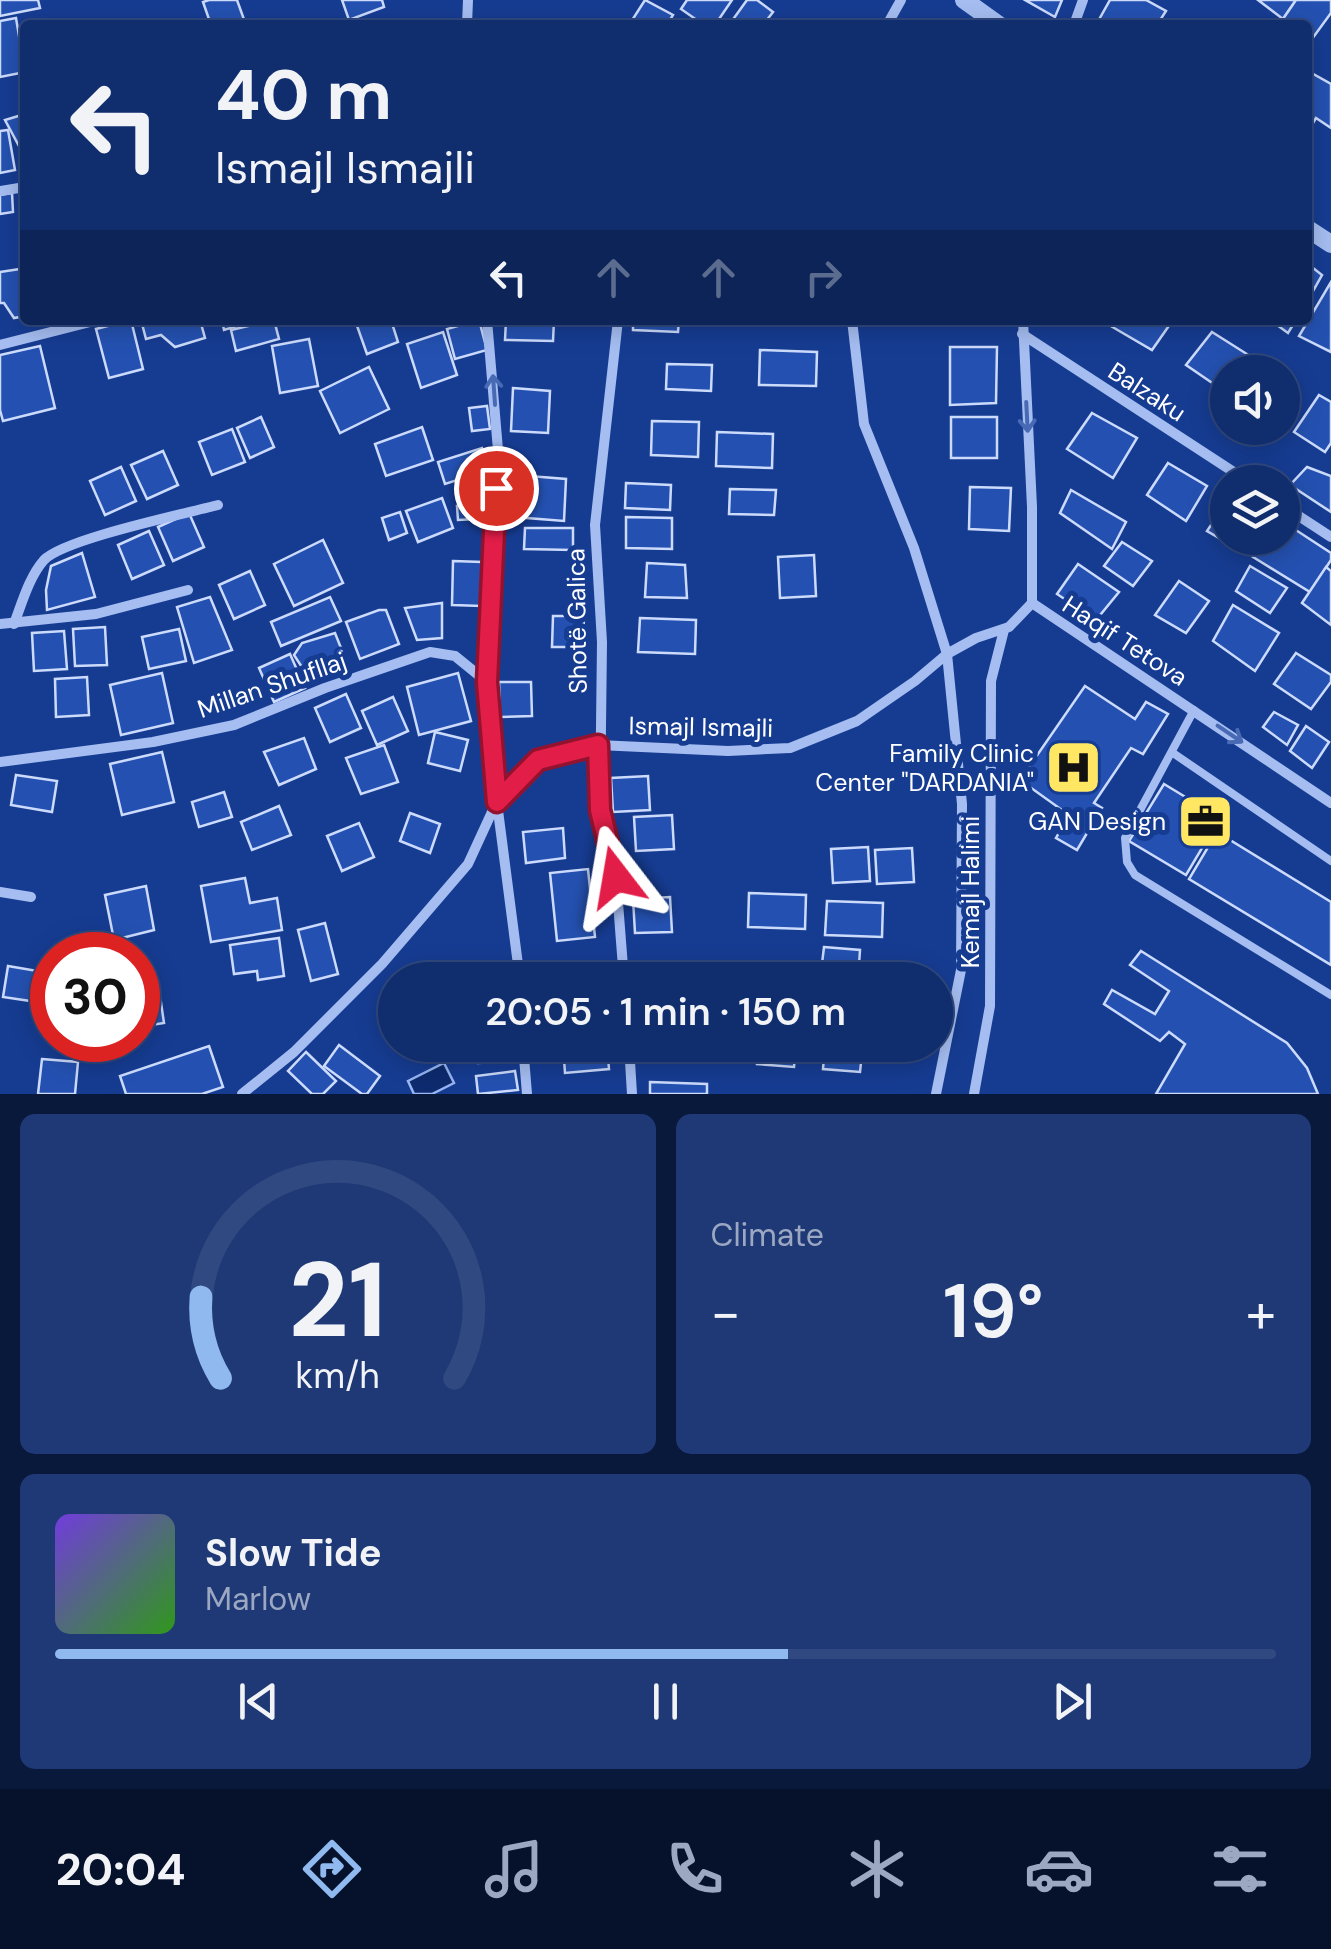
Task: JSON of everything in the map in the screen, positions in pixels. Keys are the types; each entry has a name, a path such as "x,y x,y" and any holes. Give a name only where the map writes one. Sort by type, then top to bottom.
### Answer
{"street":[{"path":"964,0 992,20"},
{"path":"0,345 78,325"},
{"path":"487,325 498,450 487,682 497,802 518,962"},
{"name":"Shotë Galica","path":"617,325 595,525 602,642 600,810 616,877 623,962"},
{"path":"853,325 864,424 914,548 948,654 962,804 961,970 936,1094"},
{"name":"Haqif Tetova","path":"1022,325 1032,508 1032,603 1331,804"},
{"name":"Balzaku","path":"1022,334 1223,465"},
{"path":"14,624 28,587 46,557 80,542 218,505"},
{"path":"1300,516 1331,537"},
{"path":"0,624 96,614 188,590"},
{"name":"Ismajl Ismajli","path":"242,1094 294,1052 382,964 468,864 497,802 538,760 598,745 728,752 790,748 856,721 915,682 948,654 976,638 1004,630 1032,603"},
{"name":"Kemajl Halimi","path":"974,1094 990,1006 991,680 1004,630"},
{"name":"Millan Shufllaj","path":"0,762 153,742 234,725 324,688 430,652 455,656 487,682"},
{"path":"0,892 31,897"},
{"path":"525,1062 528,1094"},
{"path":"631,1062 632,1094"}],"lane":[{"path":"1194,710 1125,838 1127,862 1135,875 1331,995"},
{"path":"1173,753 1331,861"}],"water":[{"path":"444,1063 454,1083 432,1094 414,1094 408,1081"}],"building":[{"path":"0,0 38,0 40,8 0,16"},
{"path":"237,0 244,20 209,20 203,2"},
{"path":"342,0 382,0 384,7 349,20"},
{"path":"645,0 673,15 670,20 632,20"},
{"path":"687,0 732,0 718,20 697,20 681,9"},
{"path":"747,0 757,0 773,12 767,20 733,20"},
{"path":"1025,0 1062,0 1055,17"},
{"path":"1110,0 1146,0 1166,11 1160,20 1099,20"},
{"path":"1258,0 1296,0 1283,19"},
{"path":"1296,0 1331,0 1331,13 1312,39 1312,20 1283,19"},
{"path":"16,18 20,73 0,77 0,21"},
{"path":"1312,73 1331,84 1331,128 1316,118 1312,124"},
{"path":"20,116 20,146 19,146 5,120"},
{"path":"8,130 15,170 0,173 0,131"},
{"path":"12,193 13,212 0,214 0,195"},
{"path":"1312,267 1322,275 1312,293"},
{"path":"20,269 20,317 14,318 0,303 0,272"},
{"path":"1331,282 1331,352 1299,336 1306,325 1312,325 1312,314"},
{"path":"132,325 143,369 109,378 96,329"},
{"path":"142,325 201,325 205,338 175,347 161,335 146,339"},
{"path":"275,325 279,339 236,351 231,330"},
{"path":"357,325 393,325 398,342 367,354"},
{"path":"480,325 487,350 455,359 447,329"},
{"path":"506,325 554,325 553,341 505,340"},
{"path":"633,325 679,325 678,332 633,330"},
{"path":"1109,325 1170,325 1152,350"},
{"path":"1277,325 1293,325 1288,333"},
{"path":"443,332 457,375 421,388 407,344"},
{"path":"1212,332 1248,355 1210,355 1210,381 1186,365"},
{"path":"309,339 318,386 280,393 272,346"},
{"path":"40,346 55,408 3,421 0,355"},
{"path":"950,347 997,347 996,403 950,405"},
{"path":"760,350 817,352 816,386 759,385"},
{"path":"667,364 712,365 711,391 666,389"},
{"path":"369,367 389,409 340,433 320,391"},
{"path":"513,388 550,391 548,433 511,431"},
{"path":"1319,395 1331,402 1331,443 1325,452 1300,436 1300,423"},
{"path":"487,406 490,429 472,431 469,408"},
{"path":"1092,413 1137,438 1113,478 1067,449"},
{"path":"261,417 274,447 250,458 237,428"},
{"path":"951,417 997,417 997,458 951,458"},
{"path":"652,421 699,422 698,457 651,455"},
{"path":"422,427 433,460 386,476 375,444"},
{"path":"232,429 245,462 212,475 199,442"},
{"path":"717,432 773,434 772,468 716,466"},
{"path":"482,448 489,470 445,484 438,462"},
{"path":"163,451 178,485 147,499 131,465"},
{"path":"1168,463 1207,486 1186,521 1147,495"},
{"path":"121,467 136,501 105,515 90,481"},
{"path":"1307,467 1331,476 1331,512 1300,492 1300,474"},
{"path":"529,476 566,479 564,521 527,518"},
{"path":"626,483 671,485 670,510 625,508"},
{"path":"970,487 1011,488 1009,531 969,529"},
{"path":"730,489 776,490 774,515 729,514"},
{"path":"1071,490 1126,522 1112,549 1060,513"},
{"path":"442,498 453,528 418,542 406,511"},
{"path":"482,505 478,519 458,520 457,506"},
{"path":"400,512 407,533 389,540 382,518"},
{"path":"189,513 204,547 173,561 158,527"},
{"path":"626,517 672,518 672,549 626,548"},
{"path":"525,528 573,528 573,550 524,549"},
{"path":"149,531 164,565 132,579 118,545"},
{"path":"1300,533 1331,553 1331,560 1310,592 1253,557 1300,555"},
{"path":"323,540 343,583 294,606 274,564"},
{"path":"1122,542 1152,561 1133,586 1104,566"},
{"path":"82,553 95,597 47,610 51,566"},
{"path":"814,555 816,596 780,598 778,557"},
{"path":"453,561 482,562 482,606 452,605"},
{"path":"647,563 685,565 687,598 645,597"},
{"path":"1078,564 1119,592 1096,620 1057,594"},
{"path":"1250,566 1287,588 1270,613 1236,591"},
{"path":"1326,567 1331,571 1331,625 1302,603"},
{"path":"250,571 265,605 234,619 219,585"},
{"path":"1179,581 1209,601 1186,633 1155,615"},
{"path":"210,597 232,650 194,663 177,607"},
{"path":"330,597 341,621 281,646 271,622"},
{"path":"442,603 442,638 417,640 405,608"},
{"path":"1233,605 1279,633 1255,671 1213,641"},
{"path":"386,610 399,644 360,659 346,622"},
{"path":"553,616 584,616 583,647 552,647"},
{"path":"640,618 696,620 695,654 638,652"},
{"path":"105,627 107,665 75,666 73,629"},
{"path":"179,629 186,661 149,669 142,637"},
{"path":"64,631 67,669 34,671 32,633"},
{"path":"335,633 347,663 309,678 294,655 302,643"},
{"path":"1296,653 1331,675 1331,682 1311,709 1274,684"},
{"path":"290,654 305,688 274,702 259,668"},
{"path":"162,673 173,723 121,735 110,685"},
{"path":"458,673 471,721 419,735 407,687"},
{"path":"87,677 89,715 56,717 55,679"},
{"path":"499,682 531,682 532,716 500,717"},
{"name":"Family Clinic Center \"DARDANIA\"","path":"1085,686 1135,719 1146,702 1168,714 1143,754 1131,748 1094,803 1102,808 1077,850 1056,838 1069,815 1020,780"},
{"path":"346,694 361,728 330,742 315,708"},
{"path":"393,697 408,731 377,745 362,711"},
{"path":"1274,712 1298,725 1287,745 1263,727"},
{"path":"1306,726 1329,742 1312,768 1290,751"},
{"path":"435,732 468,740 460,771 428,763"},
{"path":"304,738 316,769 279,785 264,752"},
{"path":"384,745 398,782 361,794 346,758"},
{"path":"162,752 174,802 122,815 110,764"},
{"path":"16,775 57,781 52,812 11,805"},
{"path":"648,776 650,810 613,812 611,778"},
{"path":"1164,784 1220,818 1186,875 1129,841"},
{"path":"224,792 232,817 199,827 192,802"},
{"path":"279,806 291,835 252,850 241,822"},
{"path":"410,813 440,824 430,853 400,841"},
{"path":"672,815 674,849 636,851 634,817"},
{"path":"359,823 374,857 342,871 327,836"},
{"path":"563,828 565,858 526,863 523,832"},
{"path":"1217,832 1331,902 1331,965 1189,879"},
{"path":"868,847 870,881 833,883 831,849"},
{"path":"912,848 914,882 877,884 875,850"},
{"path":"588,869 595,937 557,941 550,873"},
{"path":"245,878 250,903 277,898 282,930 211,942 201,886"},
{"path":"146,886 154,930 112,932 105,895"},
{"path":"749,893 806,895 805,929 748,927"},
{"path":"670,897 672,932 635,933 633,899"},
{"path":"827,901 883,903 882,937 825,935"},
{"path":"325,923 338,974 311,981 298,930"},
{"path":"279,938 284,976 258,980 257,971 234,974 230,945"},
{"path":"824,947 860,950 859,962 822,962"},
{"path":"1141,951 1287,1043 1307,1068 1318,1094 1156,1094 1185,1044 1169,1032 1160,1041 1104,1004 1112,990 1155,1014 1169,991 1130,965"},
{"path":"8,966 30,970 30,1001 3,997"},
{"path":"339,1045 380,1076 367,1094 324,1066"},
{"path":"209,1046 223,1087 202,1094 126,1094 120,1076"},
{"path":"306,1052 336,1081 323,1094 312,1094 288,1071"},
{"path":"42,1062 78,1062 75,1094 38,1094"},
{"path":"564,1062 608,1062 609,1069 565,1073"},
{"path":"757,1062 794,1062 794,1067"},
{"path":"824,1062 861,1062 860,1072 823,1069"},
{"path":"515,1071 518,1090 478,1094 476,1076"},
{"path":"650,1082 707,1084 707,1094 650,1094"}],"place":[{"name":"Family Clinic Center \"DARDANIA\"","path":"1073,767"},
{"name":"GAN Design","path":"1205,821"}],"route":[{"path":"496,488 487,682 497,802 538,760 598,745 600,810 616,877"}]}
